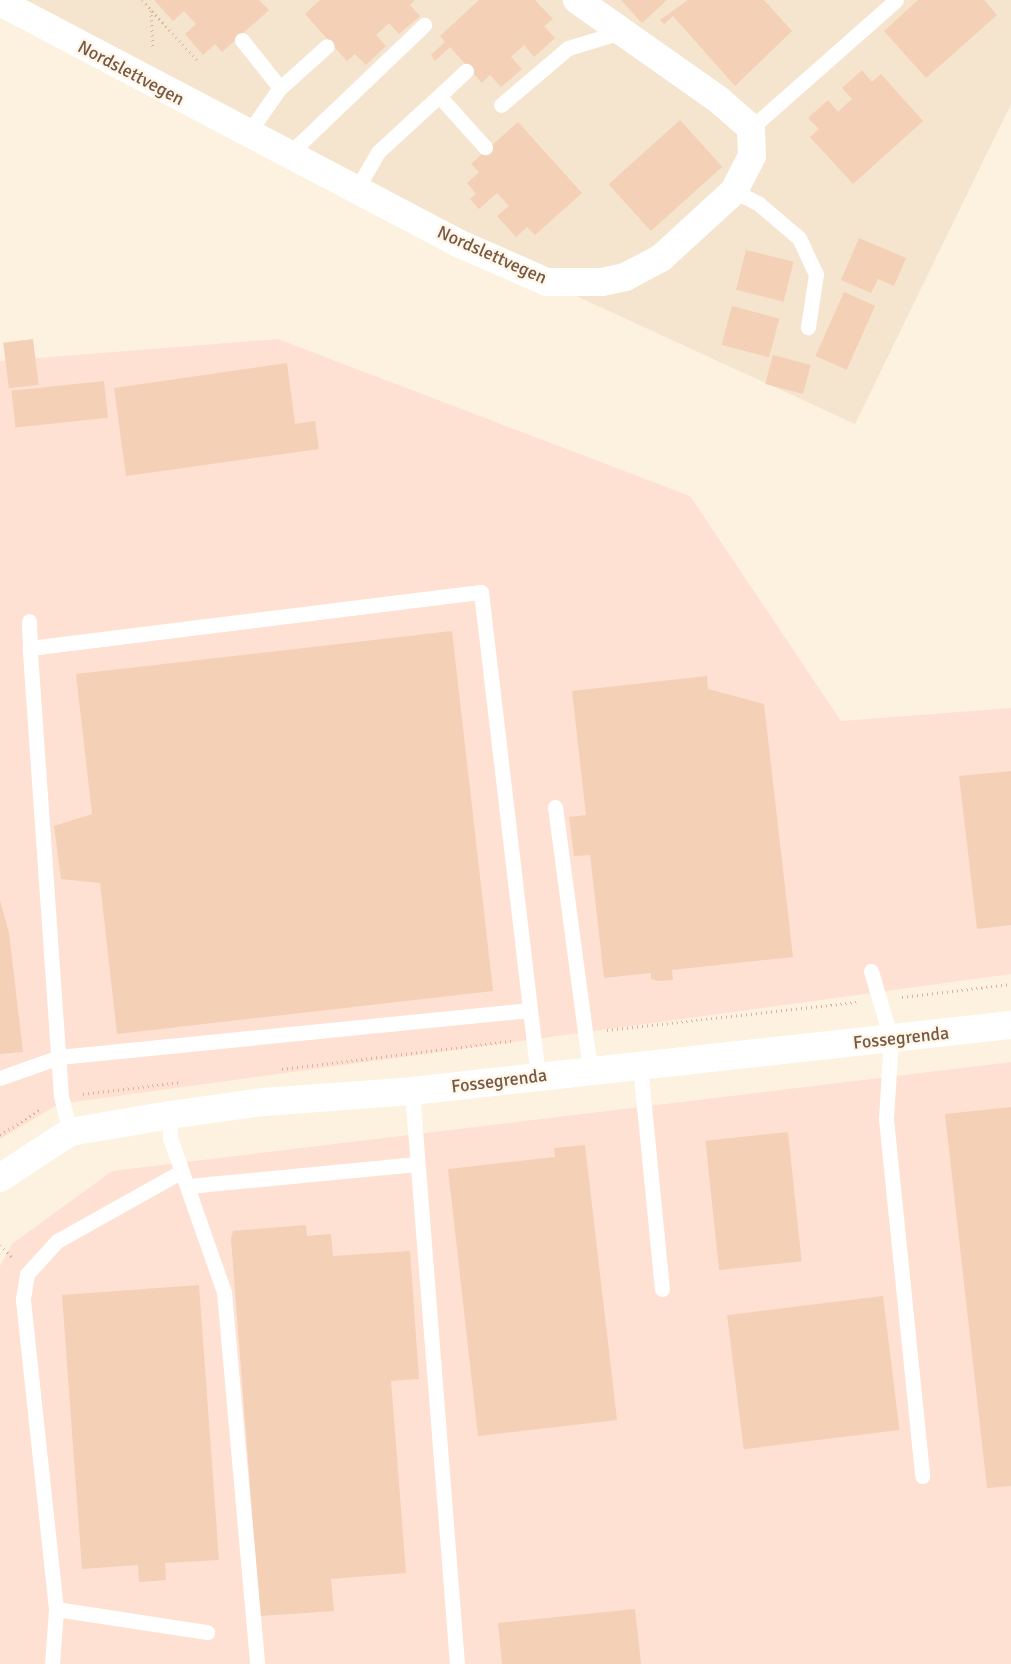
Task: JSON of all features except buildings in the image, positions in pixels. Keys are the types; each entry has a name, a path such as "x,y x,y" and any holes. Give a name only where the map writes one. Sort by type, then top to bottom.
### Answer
{"street":[{"path":"577,0 618,32 720,100 752,128"},
{"name":"Nordslettvegen","path":"0,2 247,135 290,154 356,190 508,266 547,282 574,283 625,277 661,258 734,191 752,156 752,128"},
{"name":"Fossegrenda","path":"0,1178 70,1132 170,1115 263,1102 412,1091 1011,1025"}],"lane":[{"path":"752,128 896,0"},
{"path":"290,154 424,25"},
{"path":"501,105 568,48 618,32"},
{"path":"242,40 280,88"},
{"path":"247,135 280,88 327,46"},
{"path":"356,190 378,152 466,71"},
{"path":"439,96 484,147"},
{"path":"734,191 759,204 799,238 816,274 808,327"},
{"path":"30,648 480,592 530,1038 538,1076"},
{"path":"29,621 58,1057 62,1096 70,1132"},
{"path":"556,807 590,1070"},
{"path":"871,971 891,1039 886,1119 922,1476"},
{"path":"0,1078 58,1057 527,1010"},
{"path":"640,1065 662,1288"},
{"path":"412,1091 457,1664"},
{"path":"170,1115 170,1138 224,1292 257,1664"},
{"path":"188,1186 417,1164"},
{"path":"52,1664 56,1609 23,1299 27,1274 57,1241 182,1171"},
{"path":"56,1609 207,1632"}],"path":[{"path":"142,0 197,60"},
{"path":"585,1032 1011,984"},
{"path":"276,1070 530,1038"},
{"path":"0,1135 62,1096 188,1081"}],"shaded area":[{"path":"0,0 1011,0 1011,104 855,424 341,188"},
{"path":"278,339 690,496 841,721 1011,708 1011,974 59,1104 0,1139 0,361"},
{"path":"1011,1062 1011,1664 0,1664 0,1266 12,1244 112,1171"}]}
